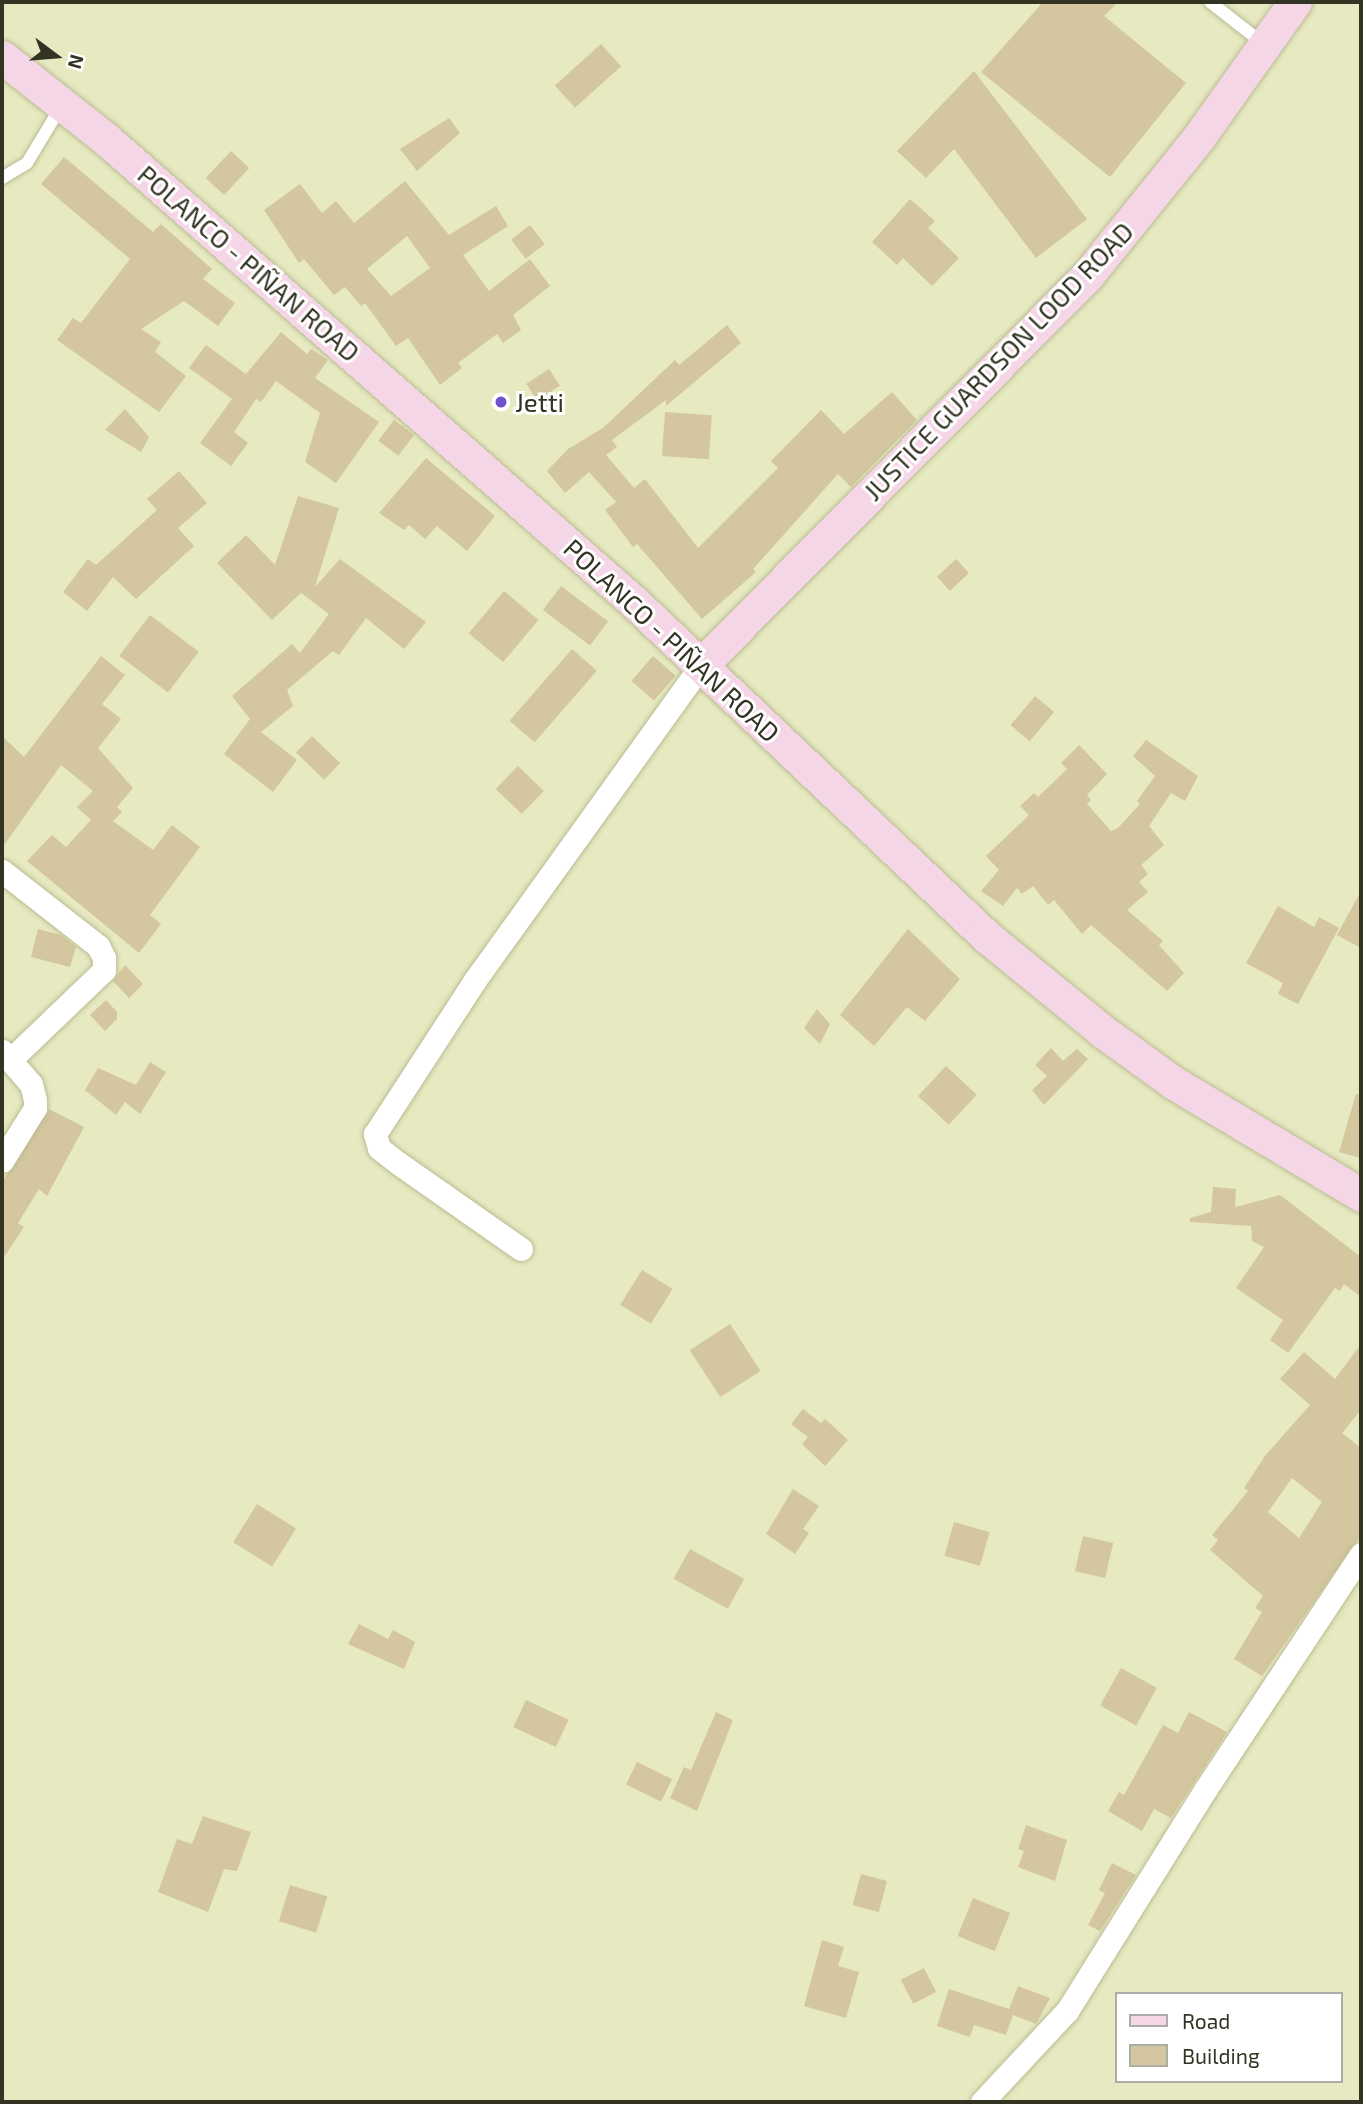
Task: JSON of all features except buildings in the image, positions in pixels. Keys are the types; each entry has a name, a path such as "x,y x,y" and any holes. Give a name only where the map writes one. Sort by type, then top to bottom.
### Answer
{"main road":[{"name":"JUSTICE GUARDSON LOOD ROAD","path":"701,665 1087,276 1267,47 1295,2"},
{"name":"POLANCO - PIÑAN ROAD","path":"2,57 62,105 374,372 701,665 987,937 1101,1030 1230,1121 1361,1195"}],"street":[{"path":"521,1249 398,1163 379,1148 375,1134 475,980 701,665"},
{"path":"2,872 97,946 104,958 104,970 6,1055 31,1084 35,1100 30,1116 2,1161"},
{"path":"982,2102 1067,2011 1205,1790 1361,1554"}],"lane":[{"path":"1210,2 1267,47"},
{"path":"2,178 27,163 62,105"}],"place":[{"name":"Jetti","path":"501,402"}]}
